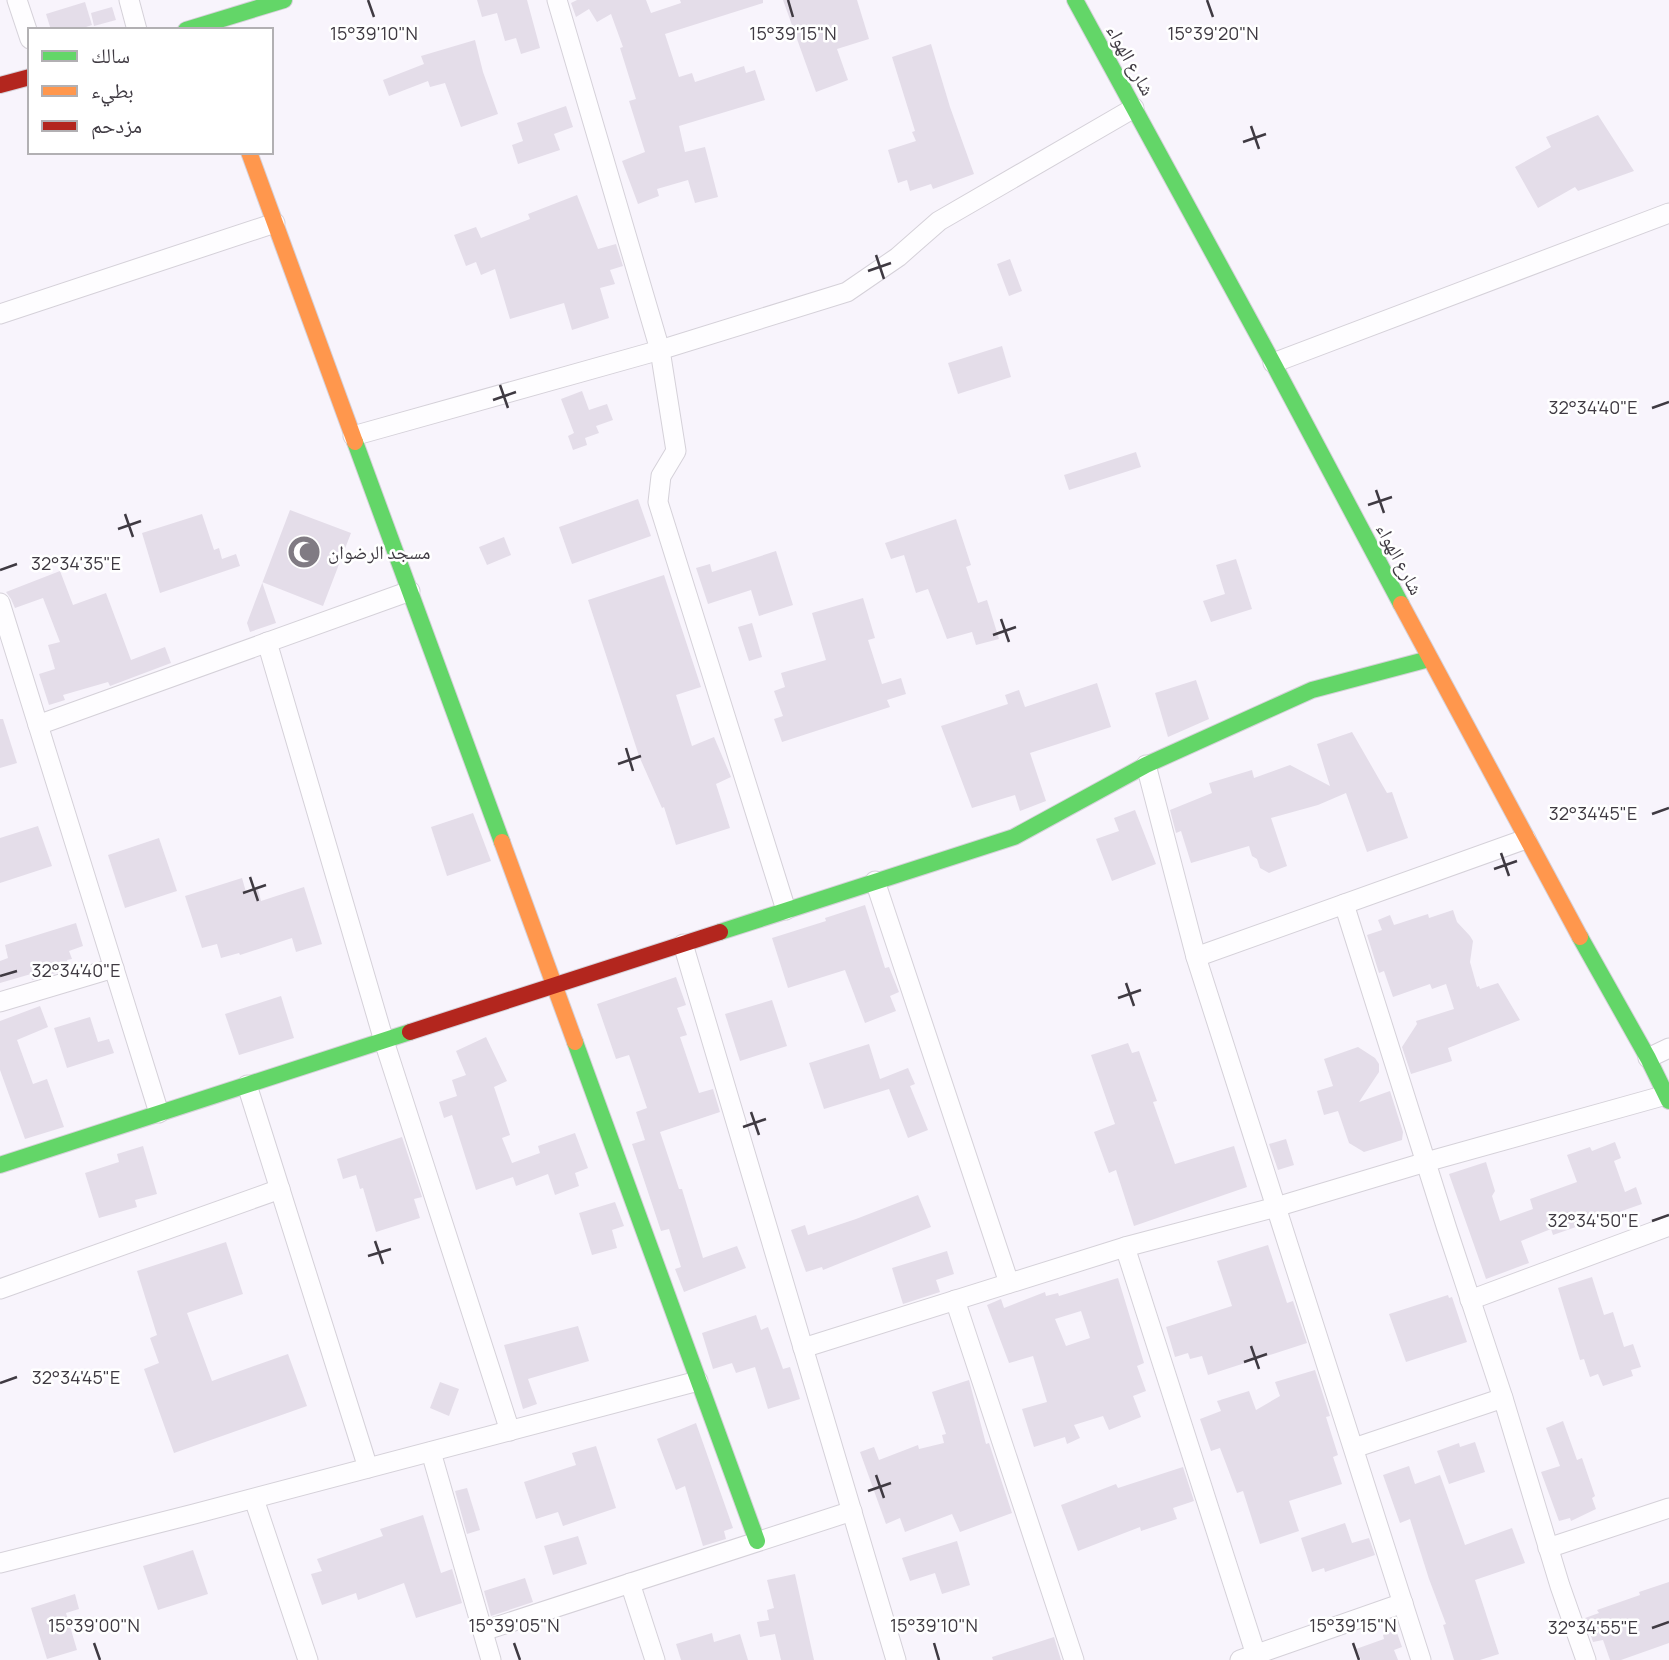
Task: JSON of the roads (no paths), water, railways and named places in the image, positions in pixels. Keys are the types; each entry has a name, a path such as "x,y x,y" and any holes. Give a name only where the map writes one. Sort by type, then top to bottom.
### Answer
{"street":[{"path":"17,0 28,33"},
{"path":"129,0 136,28"},
{"path":"198,28 284,0"},
{"path":"557,0 660,350 676,450 661,476 658,502 786,910"},
{"name":"شارع الهواء","path":"1075,0 1526,839 1648,1058 1667,1098"},
{"path":"0,85 28,77"},
{"path":"353,436 660,350 848,292 898,257 939,221 1134,108"},
{"path":"250,154 757,1541"},
{"path":"1272,363 1669,213"},
{"path":"0,314 275,223"},
{"path":"38,725 410,591"},
{"path":"0,603 159,1113"},
{"path":"267,642 384,1041 510,1431"},
{"path":"0,1165 1014,837 1146,765 1312,690 1429,659"},
{"path":"1146,765 1196,957 1421,1660"},
{"path":"1196,957 1526,839"},
{"path":"875,881 1009,1283"},
{"path":"1344,904 1586,1660"},
{"path":"683,944 896,1660"},
{"path":"0,1002 114,968"},
{"path":"1648,1058 1669,1048"},
{"path":"247,1085 368,1468"},
{"path":"803,1348 1125,1247 1276,1207 1426,1162 1667,1098"},
{"path":"0,1289 280,1189"},
{"path":"1470,1300 1669,1226"},
{"path":"1125,1247 1248,1657 1403,1603"},
{"path":"955,1300 1074,1660"},
{"path":"0,1563 254,1499 698,1381"},
{"path":"1354,1448 1503,1398"},
{"path":"431,1452 491,1660"},
{"path":"254,1499 308,1660"},
{"path":"1548,1548 1669,1508"},
{"path":"482,1631 852,1511"},
{"path":"630,1583 655,1660"}],"place":[{"name":"مسجد الرضوان","path":"304,552"}]}
